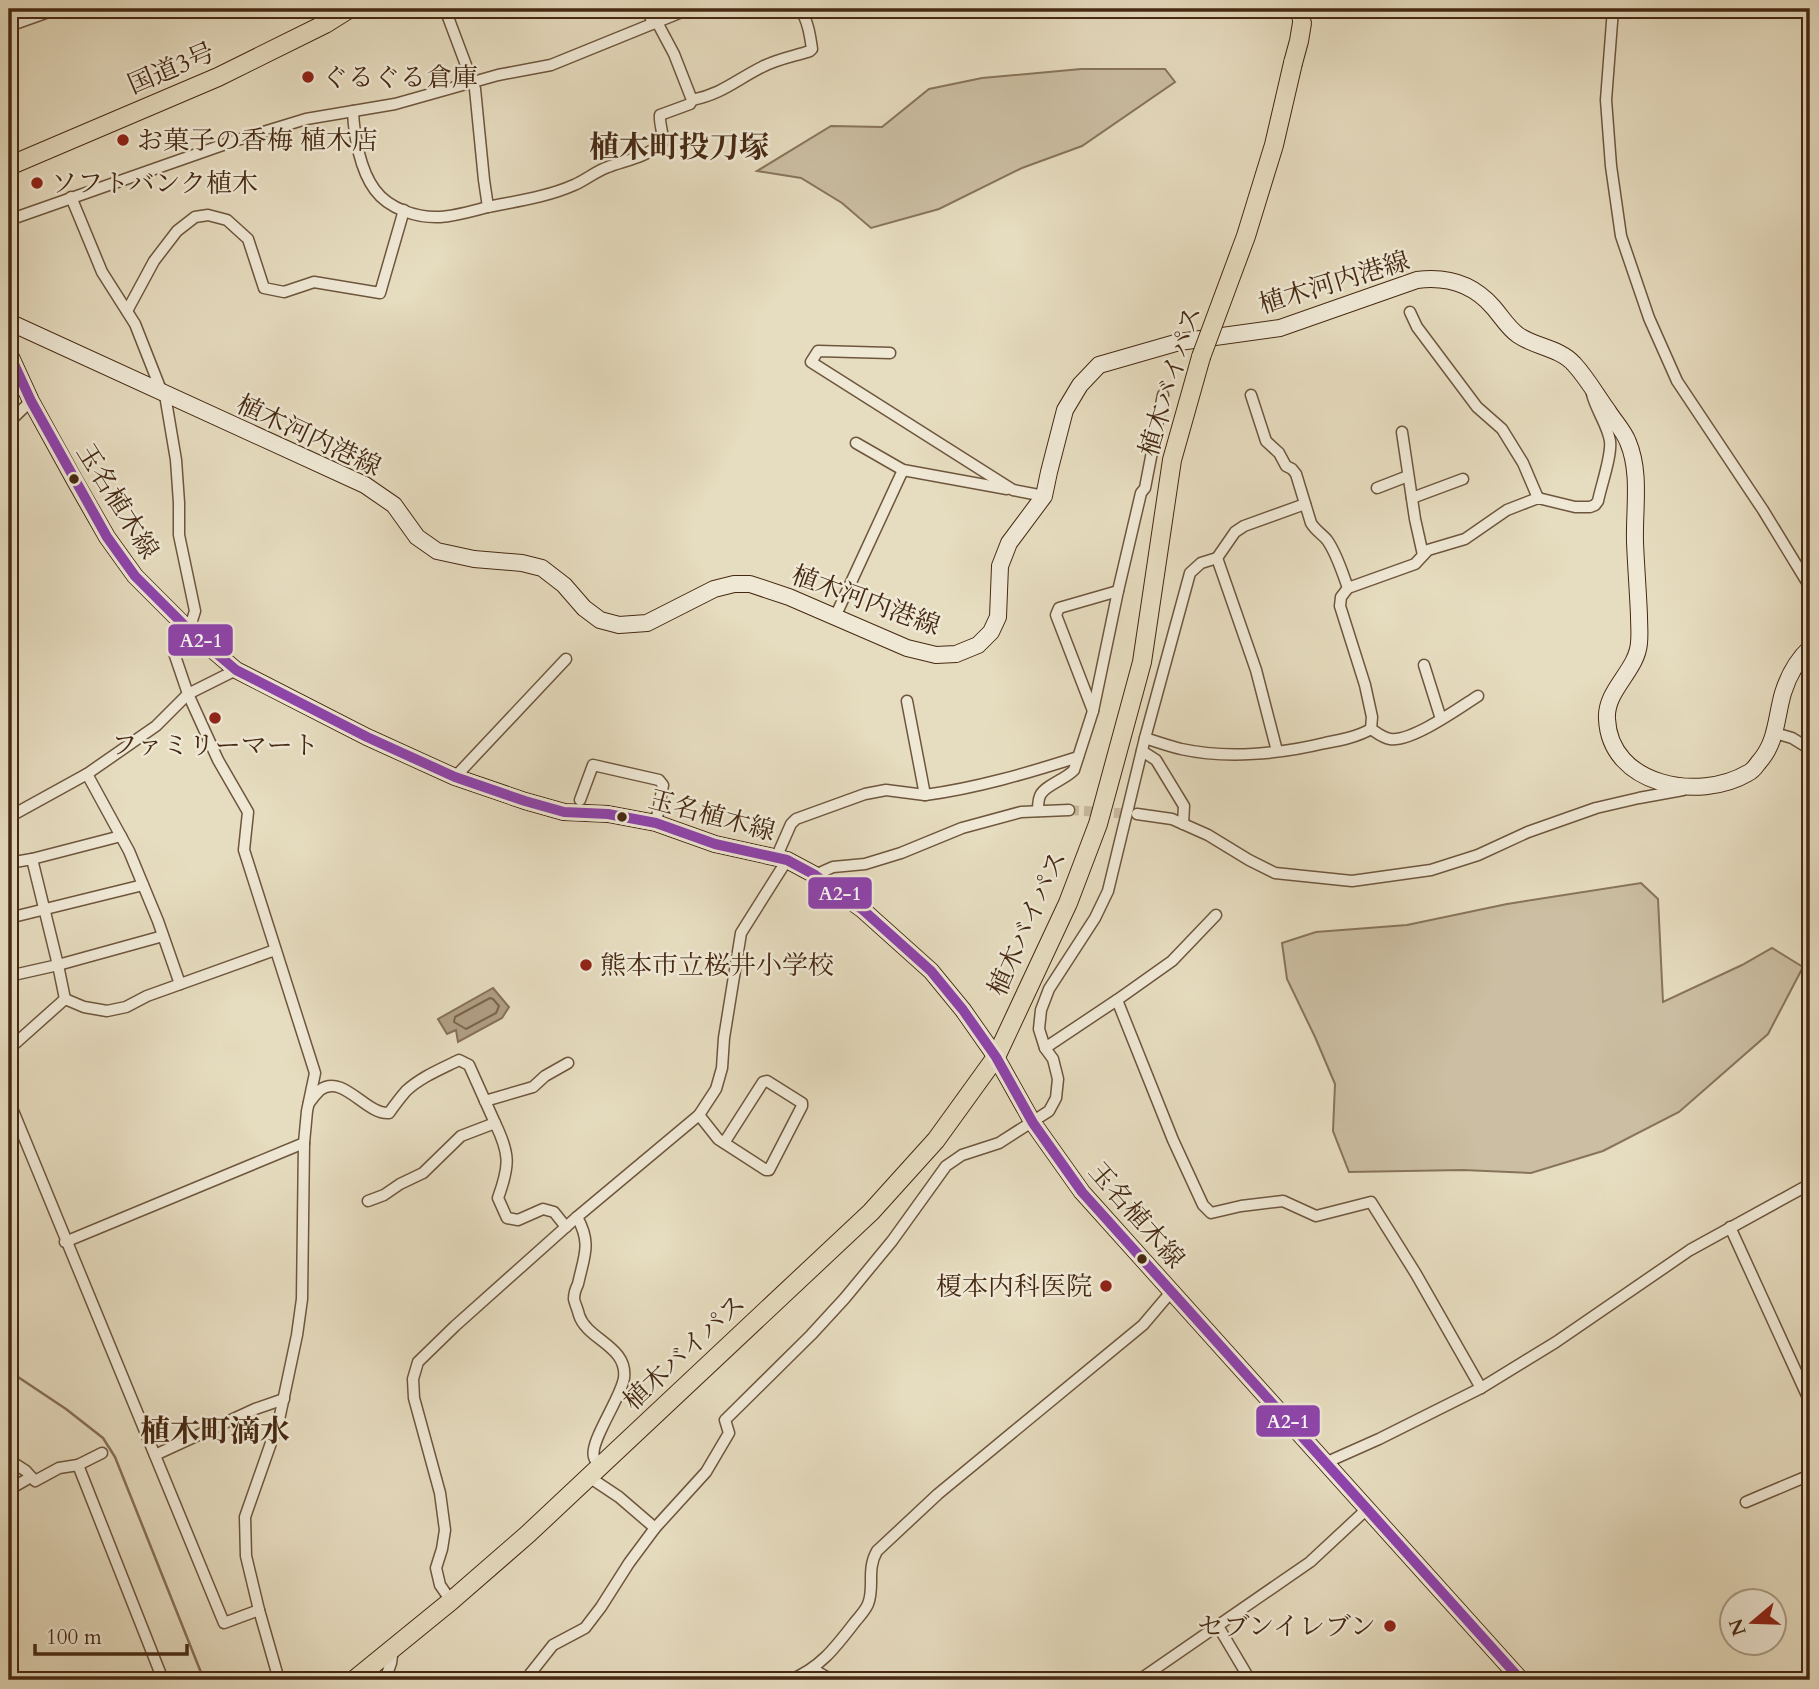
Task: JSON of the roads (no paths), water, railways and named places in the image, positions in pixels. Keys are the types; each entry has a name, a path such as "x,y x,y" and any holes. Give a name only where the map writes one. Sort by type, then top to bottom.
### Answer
{"highway":[{"name":"国道3号","path":"9,166 218,78 349,9"},
{"name":"植木バイパス","path":"354,1680 528,1534 871,1212 936,1140 996,1057 1068,903 1098,824 1142,662 1172,460 1202,357 1246,236 1274,145 1299,41 1300,16"}],"main road":[{"name":"植木河内港線","path":"9,322 365,485 394,505 417,537 437,551 542,568 600,620 619,625 647,623 714,589 734,584 750,584 789,597 907,648 936,655 956,654 978,645 991,632 998,617 1000,566 1009,543 1044,496 1065,410 1080,385 1100,365 1179,342 1280,328 1418,280 1450,280 1462,284 1487,300 1519,336 1559,353 1573,363 1627,440 1633,459 1636,496 1635,539 1640,644 1633,665 1612,696 1606,716 1609,735 1618,755 1633,771 1666,784 1694,788 1731,781 1750,772 1766,754 1775,733 1783,694 1791,674 1810,648"},
{"name":"玉名植木線","path":"9,353 31,401 107,537 135,576 189,630 236,670 368,737 455,777 564,812 608,814 656,823 715,844 781,859 815,874 863,910 931,971 963,1010 996,1057 1033,1123 1082,1192 1521,1680"}],"street":[{"path":"9,24 51,9"},
{"path":"445,9 475,89 488,207"},
{"path":"647,9 674,54 692,100"},
{"path":"9,220 234,141 306,119 395,104 498,75 551,65 688,9"},
{"path":"353,111 360,156 376,191 389,203 412,214 438,217 535,197 574,185 604,168 655,150 663,142 660,114 726,89 771,63 810,51 812,49 809,33 800,9"},
{"path":"1613,9 1606,100 1611,166 1621,236 1648,318 1677,381 1763,510 1810,587"},
{"path":"71,197 102,272 135,324 162,393 176,460 179,535 195,611 189,630 173,650 188,694 218,760 248,812 244,850 315,1073 308,1104 304,1143 302,1300 279,1420 244,1517 246,1556 279,1680"},
{"path":"127,311 154,261 177,232 195,217 208,215 227,220 248,239 264,288 284,292 314,282 380,293 404,210"},
{"path":"1410,312 1422,334 1477,407 1502,429 1523,463 1538,498"},
{"path":"890,353 818,351 811,362 1013,490"},
{"path":"1371,729 1372,717 1365,685 1340,606 1341,597 1348,588 1415,564 1428,550 1465,539 1507,510 1538,498 1575,507 1590,508 1595,505 1610,440 1595,406 1590,386"},
{"path":"1038,811 1040,794 1068,777 1074,770 1093,711 1141,493 1145,488 1163,395"},
{"path":"1251,395 1266,441 1296,474 1311,523 1332,548 1348,588"},
{"path":"9,422 31,401"},
{"path":"1402,432 1423,555"},
{"path":"856,443 903,470 1044,496"},
{"path":"835,617 903,470"},
{"path":"1377,488 1409,476"},
{"path":"1412,498 1463,479"},
{"path":"529,1680 530,1674 553,1645 585,1628 655,1528 706,1472 729,1433 725,1420 845,1298 892,1241 946,1166 962,1155 999,1143 1049,1111 1056,1098 1058,1079 1053,1059 1045,1048 1039,1030 1041,1010 1049,989 1096,918 1108,891 1145,738 1190,573 1201,563 1217,558 1235,532 1305,503"},
{"path":"1217,558 1256,670 1277,751"},
{"path":"1093,711 1056,615 1059,608 1118,592"},
{"path":"455,777 566,659"},
{"path":"1424,665 1441,719"},
{"path":"9,817 87,774 156,726 188,694 236,670"},
{"path":"1371,729 1390,739 1414,734 1478,696"},
{"path":"907,701 925,795"},
{"path":"1145,738 1182,749 1233,754 1319,745 1371,729"},
{"path":"1775,733 1792,738 1810,749"},
{"path":"1142,751 1156,760 1184,806 1183,824"},
{"path":"451,1601 440,1585 436,1568 445,1530 440,1493 414,1398 413,1379 418,1363 455,1326 577,1217 699,1115 716,1088 722,1068 724,1038 741,933 781,859 791,824 796,819 865,794 886,790 925,795 966,788 1078,757"},
{"path":"580,800 593,765 659,780 663,785 656,823"},
{"path":"87,774 130,851 180,984"},
{"path":"1137,814 1172,819 1208,835 1276,873 1352,881 1431,870 1478,855 1528,832 1596,808 1639,797 1694,788"},
{"path":"815,874 834,867 865,864 901,853 962,828 1021,812 1069,810"},
{"path":"9,863 121,836"},
{"path":"32,859 65,999"},
{"path":"9,918 143,885"},
{"path":"1045,1048 1172,961 1216,915"},
{"path":"9,976 163,936"},
{"path":"65,999 84,1007 107,1011 126,1007 147,996 275,950"},
{"path":"9,1049 65,999"},
{"path":"1117,1000 1173,1140 1203,1205 1211,1213 1283,1201 1316,1216 1371,1202 1481,1388"},
{"path":"308,1104 322,1089 336,1086 380,1114 389,1113 415,1084 459,1060 469,1065 508,1154 504,1182 498,1198 507,1218 517,1220 543,1209 554,1212 566,1227"},
{"path":"485,1101 533,1087 545,1076 568,1063"},
{"path":"699,1115 718,1139 724,1143 766,1170 769,1170 802,1102 768,1081 763,1082 724,1143"},
{"path":"9,1101 223,1623 259,1610"},
{"path":"368,1201 423,1173 461,1136 495,1123"},
{"path":"65,1242 304,1143"},
{"path":"1325,1463 1481,1388 1556,1342 1690,1250 1810,1184"},
{"path":"577,1217 585,1230 587,1245 574,1298 581,1321 615,1351 624,1375 621,1389 595,1446 595,1472 655,1528"},
{"path":"1730,1227 1810,1402"},
{"path":"790,1680 822,1663 867,1605 870,1573 877,1551 938,1494 1143,1325 1171,1292"},
{"path":"155,1455 255,1409 284,1399"},
{"path":"9,1460 35,1481 59,1468 78,1465 102,1453"},
{"path":"78,1465 163,1680"},
{"path":"1746,1503 1810,1475"},
{"path":"10,1489 32,1477"},
{"path":"1139,1680 1310,1562 1367,1509"},
{"path":"1218,1626 1250,1680"},
{"path":"385,1680 393,1650"},
{"path":"812,1669 832,1680"}],"water":[{"path":"493,988 509,1007 502,1018 458,1042 456,1030 447,1034 438,1019"}],"waterway":[{"path":"9,1371 66,1409 103,1438 115,1457 204,1680"}],"tunnel":[{"path":"1069,810 1133,814"}],"place":[{"name":"ぐるぐる倉庫","path":"308,77"},
{"name":"お菓子の香梅 植木店","path":"123,140"},
{"name":"ソフトバンク植木","path":"37,183"},
{"name":"ファミリーマート","path":"215,718"},
{"name":"熊本市立桜井小学校","path":"586,965"},
{"name":"榎本内科医院","path":"1106,1286"},
{"name":"セブンイレブン","path":"1390,1626"}],"district":[{"name":"植木町投刀塚","path":"679,147"},
{"name":"植木町滴水","path":"215,1431"}]}
